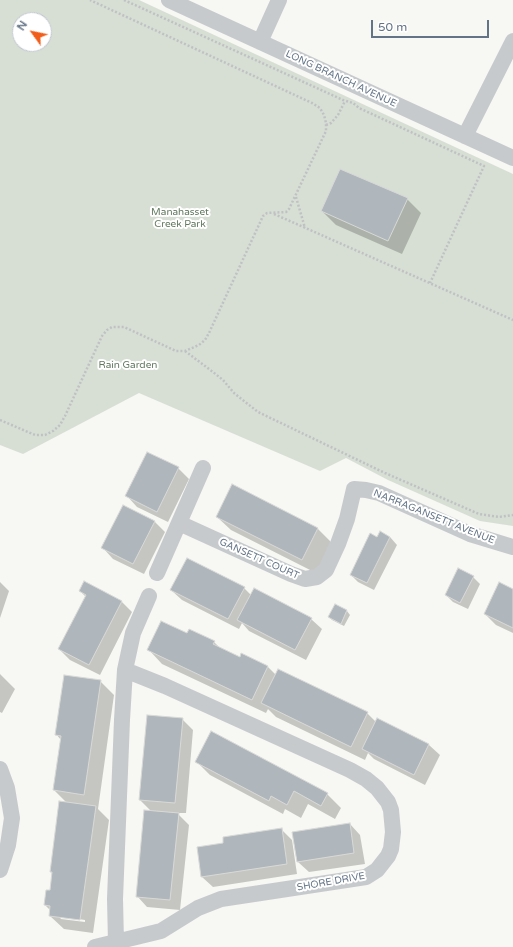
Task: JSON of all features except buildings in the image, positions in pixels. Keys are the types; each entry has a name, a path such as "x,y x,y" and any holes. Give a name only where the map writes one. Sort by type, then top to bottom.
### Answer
{"street":[{"name":"LONG BRANCH AVENUE","path":"169,0 513,158"},
{"path":"260,42 279,0"},
{"path":"465,136 513,41"},
{"path":"157,574 203,468"},
{"name":"GANSETT COURT","path":"179,523 291,574 304,579 317,577 326,570 338,544 347,519 354,489"},
{"name":"NARRAGANSETT AVENUE","path":"354,489 378,493 470,534 513,547"},
{"path":"116,942 116,891 125,670 133,633 149,596"},
{"name":"SHORE DRIVE","path":"95,947 161,931 198,908 221,899 366,877 377,870 388,856 391,849 393,832 391,810 388,802 377,788 366,779 350,770 166,686 125,670"},
{"path":"0,769 7,788 12,818 8,845 0,870"}],"path":[{"path":"0,420 35,435 45,435 53,431 60,425 65,416 102,336 112,327 124,327 176,351 185,351 199,345 205,340 210,333 263,216 267,213 272,214 286,212 292,205 326,131 324,115 320,108 312,103 90,0"},
{"path":"124,0 345,101 353,103 359,108 484,166 430,283"},
{"path":"326,125 331,123 338,115 345,101"},
{"path":"296,196 305,228"},
{"path":"272,214 513,320"},
{"path":"185,351 223,380 234,393 258,412 385,473 479,514 499,517 513,515"}],"green space":[{"name":"Manahasset Creek Park","path":"0,0 139,0 513,174 513,526 480,521 388,480 346,458 320,471 139,393 23,454 0,445"}],"park label":[{"name":"Rain Garden","path":"128,365"}]}
